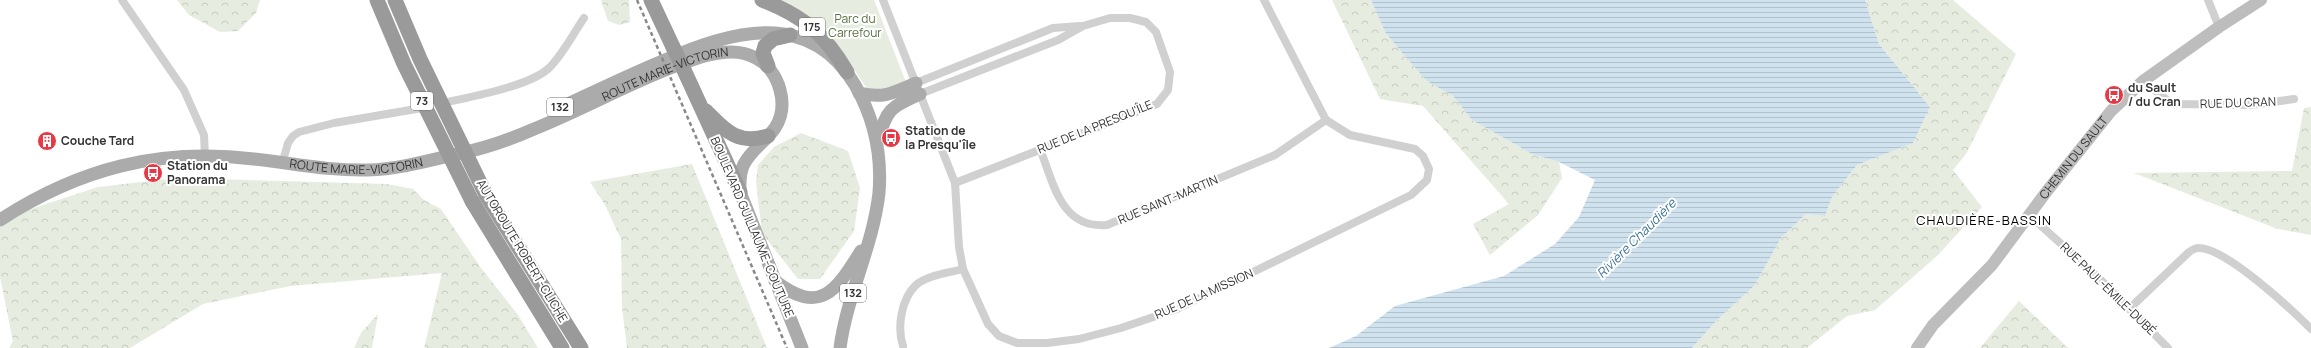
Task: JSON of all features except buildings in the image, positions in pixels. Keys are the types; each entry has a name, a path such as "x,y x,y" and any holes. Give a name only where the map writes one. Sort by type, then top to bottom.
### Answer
{"highway":[{"name":"AUTOROUTE ROBERT-CLICHE","path":"376,0 404,64 562,348"},
{"name":"AUTOROUTE ROBERT-CLICHE","path":"396,0 479,198 581,348"},
{"name":"BOULEVARD GUILLAUME-COUTURE","path":"651,0 740,192"},
{"name":"175","path":"762,0 789,11 807,23 836,52 847,72"},
{"path":"768,66 763,53 764,46 773,39 790,35"},
{"path":"700,106 730,133 741,138 756,139 768,136"}],"main road":[{"name":"ROUTE MARIE-VICTORIN","path":"429,160 533,120 703,44 751,32 769,32 790,35 815,44 847,72"},
{"name":"ROUTE MARIE-VICTORIN","path":"0,220 54,189 110,167 164,157 254,159 282,164 322,168 365,170 396,168 481,149 535,129 653,75 700,57 733,52 755,57 768,66 778,83 782,102 780,118 768,136 744,163 740,179 740,192"},
{"name":"132","path":"840,348 846,314 875,217 879,192 878,142 859,93 847,72"},
{"path":"859,93 875,97 918,88"},
{"path":"878,142 886,116 894,106 918,88"},
{"name":"BOULEVARD GUILLAUME-COUTURE","path":"740,192 802,348"},
{"path":"775,281 791,294 800,297 810,298 824,296 836,286 868,240"}],"street":[{"path":"122,0 184,90 204,136 205,157"},
{"name":"RUE DE LA MISSION","path":"883,0 955,183 959,247 963,268 988,324 999,336 1017,343 1048,343 1079,340 1121,328 1177,309 1411,195 1427,180 1429,169 1423,156 1415,148 1350,135 1326,120"},
{"path":"1264,0 1326,120"},
{"path":"2208,0 2219,27"},
{"name":"CHEMIN DU SAULT","path":"1917,348 1933,325 1992,265 2029,215 2111,111 2143,81 2219,27 2261,0"},
{"name":"ROUTE MARIE-VICTORIN","path":"282,164 288,143 293,136 299,132 334,123 417,110 517,84 537,77 556,60 584,18"},
{"name":"RUE DE LA PRESQU'ÎLE","path":"918,88 1053,28 1083,26 1110,18 1130,18 1146,22 1156,32 1170,72 1168,90 1157,104 955,183"},
{"name":"RUE DE LA PRESQU'ÎLE","path":"918,88 1058,40 1083,26"},
{"name":"RUE DU CRAN","path":"2143,81 2172,104 2251,104 2294,99"},
{"name":"RUE SAINT-MARTIN","path":"1040,149 1057,193 1075,219 1095,226 1107,226 1275,155 1326,120"},
{"name":"RUE PAUL-ÉMILE-DUBÉ","path":"2029,215 2129,309 2168,348"},
{"path":"2129,309 2189,252 2197,248 2216,253 2267,289 2311,329"},
{"path":"903,346 901,340 901,320 910,294 916,285 924,280 963,268"}],"green space":[{"path":"177,0 260,0 256,13 238,31 220,32 189,15"},
{"path":"601,0 629,0 630,22 619,25 608,21"},
{"name":"Parc du Carrefour","path":"770,0 874,0 905,80 893,89 878,91 867,89 841,49"},
{"path":"1332,0 1371,0 1385,32 1403,54 1427,80 1453,96 1472,120 1532,154 1559,162 1562,178 1538,215 1490,255 1473,224 1509,204 1423,106 1380,99"},
{"path":"1865,0 1953,0 2016,54 1966,154 1953,170 1982,207 1937,256 1875,310 1847,316 1807,348 1692,348 1717,320 1755,285 1781,238 1806,214 1825,216 1832,197 1857,165 1913,143 1930,107 1879,44"},
{"path":"2311,107 2311,235 2278,229 2134,173 2292,171 2304,108"},
{"path":"801,133 848,151 860,188 854,231 820,279 798,279 762,233 756,181 758,165 774,147"},
{"path":"692,164 767,348 627,348 622,307 621,239 605,205 590,182"},
{"path":"176,178 387,184 413,189 424,200 441,209 481,268 518,315 538,348 424,348 442,273 290,286 203,304 130,348 9,348 13,341 0,277 0,227 31,209 98,187"},
{"path":"2019,301 2068,348 1980,348"},
{"path":"378,314 372,348 354,348 361,333"}],"water":[{"name":"Rivière Chaudière","path":"1371,0 1865,0 1879,44 1930,107 1913,143 1857,165 1832,197 1825,216 1806,214 1781,238 1755,285 1717,320 1692,348 1329,348 1356,336 1395,306 1504,276 1555,244 1579,217 1595,180 1559,162 1532,154 1472,120 1453,96 1427,81 1403,54 1385,32"}],"railway":[{"path":"637,0 787,348"}],"place":[{"name":"du Sault / du Cran","path":"2114,95"},
{"name":"Station de la Presqu'île","path":"891,138"},
{"name":"Couche Tard","path":"47,141"},
{"name":"Station du Panorama","path":"153,173"}],"district":[{"name":"CHAUDIÈRE-BASSIN","path":"1984,220"}]}
